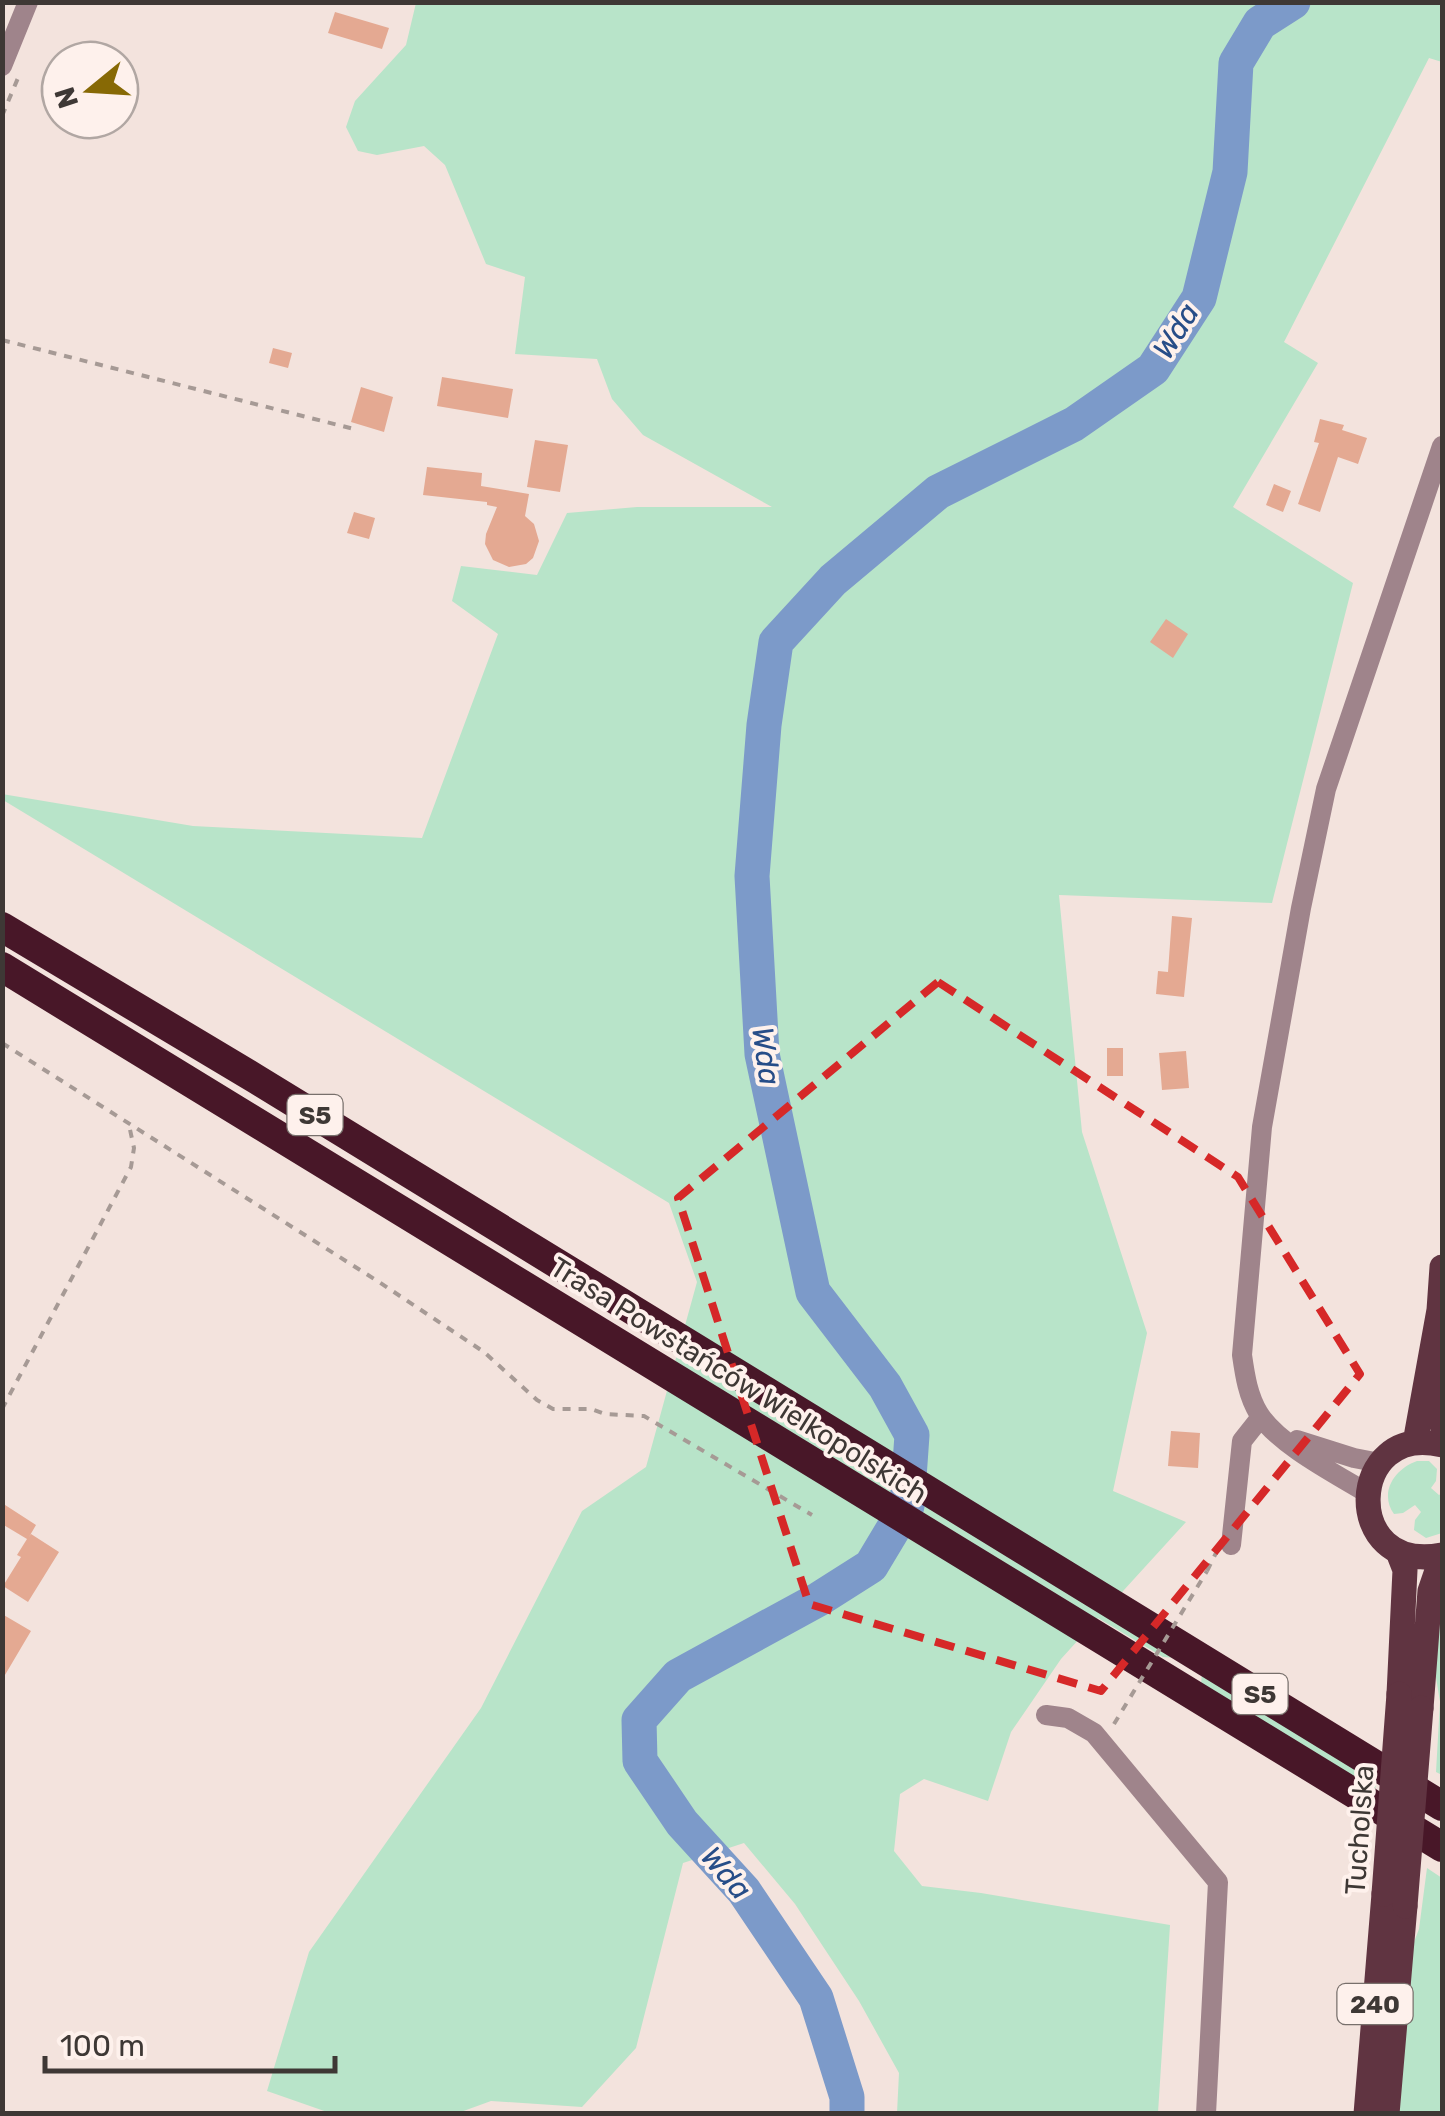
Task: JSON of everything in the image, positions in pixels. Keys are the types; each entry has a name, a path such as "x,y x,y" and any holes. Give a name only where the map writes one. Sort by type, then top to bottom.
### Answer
{"highway":[{"name":"Trasa Powstańców Wielkopolskich","path":"2,927 1437,1800"},
{"name":"Trasa Powstańców Wielkopolskich","path":"2,967 1442,1847"}],"main road":[{"path":"1442,1267 1442,1425"},
{"path":"1415,1443 1439,1310"},
{"path":"1442,1445 1415,1443 1398,1449 1380,1463 1367,1493 1368,1513 1376,1532 1398,1552 1427,1558 1442,1556"},
{"name":"Tucholska","path":"1398,1552 1405,1570 1410,1701"},
{"name":"Tucholska","path":"1387,2114 1395,1900 1410,1701 1430,1591 1442,1556"},
{"name":"Tucholska","path":"1366,2114 1395,1900"}],"street":[{"path":"2,66 28,2"},
{"path":"1367,1493 1276,1433 1260,1417 1247,1388 1242,1355 1262,1127 1326,790 1442,446"},
{"path":"1231,1545 1242,1441 1260,1417"},
{"path":"1276,1433 1380,1463"},
{"path":"1046,1715 1068,1718 1094,1733 1218,1882 1206,2114"}],"path":[{"path":"2,340 354,429"},
{"path":"2,1043 484,1352 552,1409 591,1408 605,1414 644,1416 812,1514"},
{"path":"2,1409 131,1166 134,1148 128,1125"},
{"path":"1114,1724 1206,1571"}],"highlighted area":[{"path":"938,982 1238,1177 1360,1374 1101,1691 809,1604 678,1198"}],"green space":[{"path":"416,3 1442,3 1442,62 1429,58 1284,342 1318,363 1233,507 1353,583 1272,903 1059,895 1082,1132 1147,1333 1113,1491 1186,1522 1103,1613 1176,1658 1163,1657 1098,1618 1061,1659 1011,1732 988,1801 924,1779 900,1794 894,1851 922,1886 1170,1925 1158,2113 897,2113 899,2073 859,2001 795,1904 744,1843 683,1863 636,2048 582,2107 491,2101 458,2113 330,2113 267,2091 309,1952 481,1708 582,1511 646,1467 697,1282 669,1203 3,800 2,794 193,826 422,838 498,634 452,601 461,566 537,575 567,513 637,507 772,507 643,435 612,399 597,359 515,354 525,277 486,264 445,165 424,146 377,155 358,151 346,127 355,101 406,45"},
{"path":"1417,1461 1429,1461 1437,1469 1431,1488 1439,1495 1442,1493 1442,1533 1426,1538 1414,1530 1421,1512 1415,1505 1394,1514 1388,1498 1396,1476"},
{"path":"1442,1580 1442,1775 1436,1772 1440,1702 1434,1665"},
{"path":"1202,1671 1377,1776 1375,1791 1201,1685"},
{"path":"1427,1868 1442,1878 1442,2113 1397,2114 1409,1955 1419,1929"}],"building":[{"path":"335,12 389,28 382,49 328,33"},
{"path":"273,348 292,353 288,368 269,363"},
{"path":"442,377 513,389 508,418 437,406"},
{"path":"361,387 393,397 384,432 351,422"},
{"path":"1320,419 1344,425 1342,430 1367,438 1358,464 1338,457 1320,512 1298,504 1319,443 1314,442"},
{"path":"535,440 568,445 560,492 527,487"},
{"path":"427,467 482,473 481,486 529,494 525,516 534,524 539,541 533,558 526,564 509,567 493,560 485,544 497,507 487,502 423,495"},
{"path":"1274,484 1291,491 1283,512 1266,505"},
{"path":"354,512 375,518 369,539 347,533"},
{"path":"1166,619 1188,634 1173,658 1150,642"},
{"path":"1172,916 1192,918 1184,997 1156,994 1158,971 1168,972"},
{"path":"1107,1048 1123,1048 1123,1076 1107,1076"},
{"path":"1186,1051 1189,1088 1162,1090 1159,1053"},
{"path":"1171,1431 1200,1433 1198,1468 1168,1466"},
{"path":"2,1503 36,1525 29,1537 31,1534 59,1552 28,1602 3,1586 27,1539 2,1524"},
{"path":"2,1614 31,1631 2,1680"}],"waterway":[{"name":"Wda","path":"847,2114 847,2097 816,1998 744,1891 682,1823 640,1761 639,1720 678,1676 871,1566 907,1506 912,1435 885,1386 813,1292 762,1054 752,876 764,725 776,642 833,580 938,492 1074,424 1153,369 1199,298 1230,172 1236,63 1260,23 1293,2"}]}
